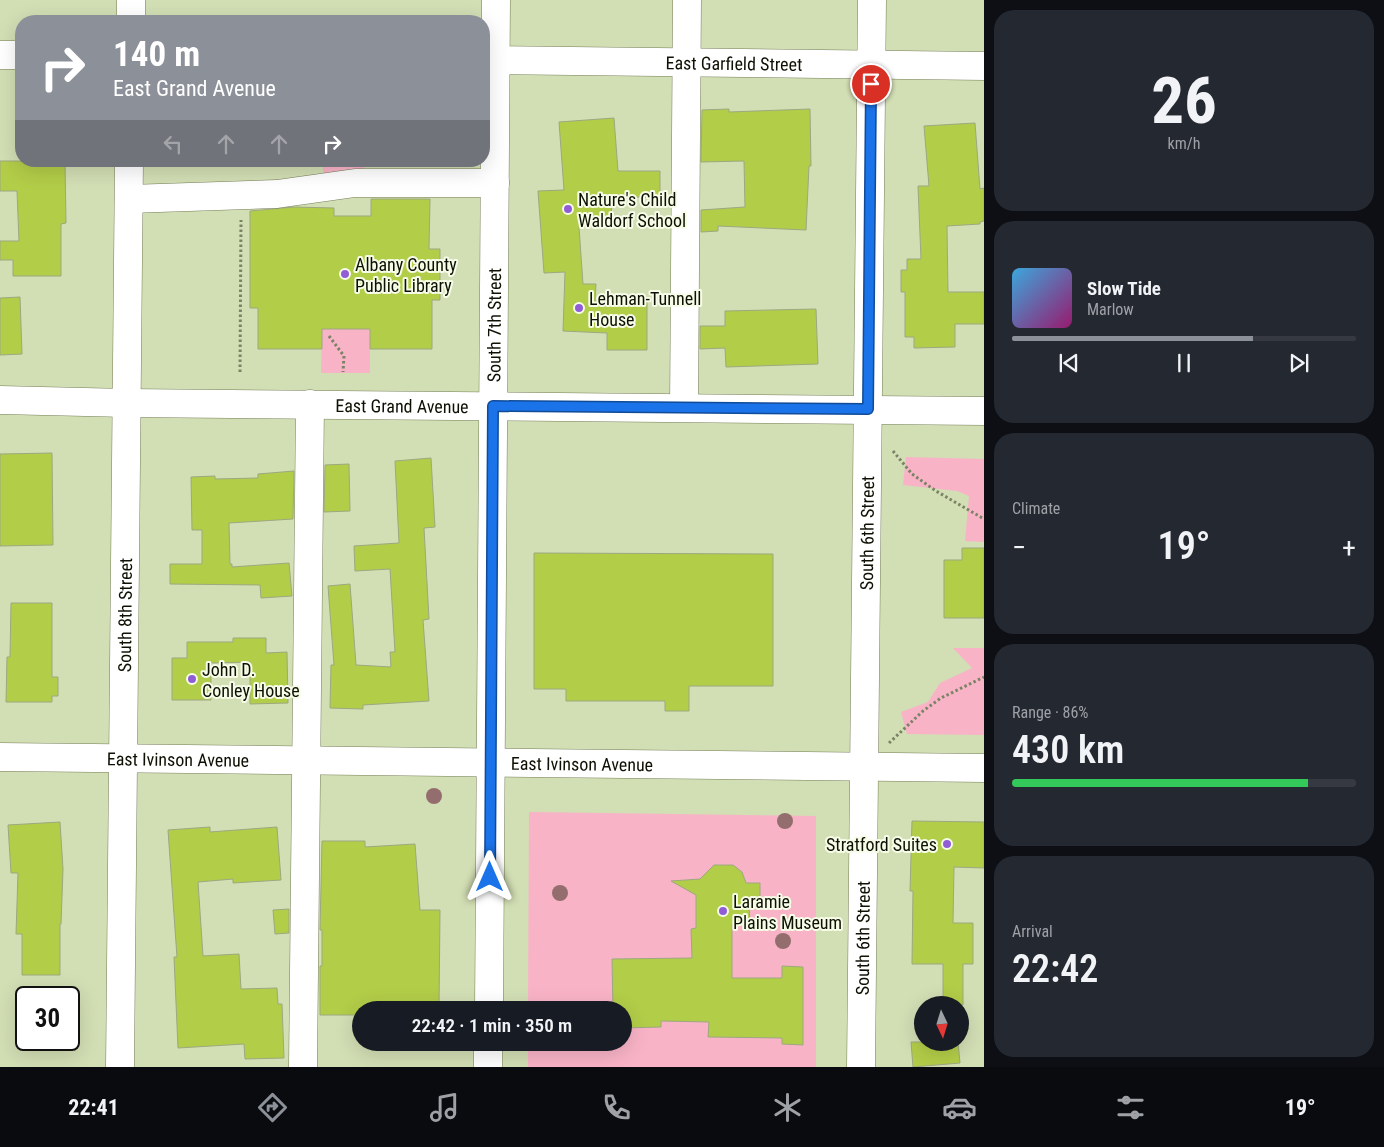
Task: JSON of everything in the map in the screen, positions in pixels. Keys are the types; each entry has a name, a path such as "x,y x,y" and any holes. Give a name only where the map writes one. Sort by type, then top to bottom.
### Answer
{"street":[{"path":"131,0 131,15"},
{"name":"South 7th Street","path":"488,1001 496,183 490,60 496,0"},
{"path":"684,407 687,0"},
{"name":"South 6th Street","path":"861,1067 872,0"},
{"path":"0,55 15,55"},
{"name":"East Garfield Street","path":"490,60 984,66"},
{"name":"South 8th Street","path":"120,1067 129,167"},
{"path":"129,199 277,194 355,183 496,183"},
{"name":"East Grand Avenue","path":"0,400 127,403 984,411"},
{"path":"303,1067 310,404"},
{"name":"East Ivinson Avenue","path":"0,758 984,768"},
{"path":"488,1051 488,1067"}],"path":[{"path":"240,372 241,212"},
{"path":"329,336 344,356 343,372"},
{"path":"888,443 912,474 936,491 984,519"},
{"path":"864,767 923,711 941,698 984,676"}],"shaded area":[{"path":"323,167 365,167 361,171 323,176"},
{"path":"322,329 370,329 370,373 321,373"},
{"path":"906,457 984,459 984,542 965,541 969,496 957,491 903,485"},
{"path":"953,648 984,648 984,735 907,734 901,712 928,702 940,683 972,668"},
{"path":"529,812 816,816 816,1067 528,1067 528,1051 632,1051 632,1001 528,1001"}],"building":[{"path":"729,109 729,112 810,109 811,166 809,166 806,230 718,226 718,231 701,232 701,210 745,207 744,161 701,162 702,110"},
{"path":"614,118 618,171 660,171 660,197 611,197 612,226 579,227 583,284 596,284 595,301 647,300 647,350 607,350 607,333 563,331 565,272 544,273 538,191 564,190 559,122"},
{"path":"975,123 980,189 984,188 984,221 980,222 980,224 947,226 948,292 984,292 984,324 955,324 955,347 914,348 914,337 905,337 905,292 901,292 901,270 907,270 907,259 921,259 918,186 929,186 924,126"},
{"path":"0,161 15,161 15,167 65,167 66,223 61,224 61,276 13,276 13,260 0,260 0,241 19,241 17,191 0,191"},
{"name":"Albany County Public Library","path":"371,199 430,199 429,249 440,249 440,300 432,300 432,349 370,349 370,329 322,329 322,349 258,349 258,308 250,308 250,211 294,207 334,208 334,216 371,216"},
{"path":"20,297 22,354 0,355 0,298"},
{"path":"816,309 818,364 726,367 725,348 700,349 700,326 725,326 725,311"},
{"path":"52,453 53,545 0,546 0,454"},
{"path":"431,458 435,527 424,528 429,619 423,620 429,701 363,705 363,709 330,708 331,665 334,665 328,586 350,584 356,665 391,667 390,652 395,652 390,569 355,571 354,546 399,543 395,461"},
{"path":"349,464 350,511 324,512 325,465"},
{"path":"294,471 293,519 229,523 230,564 232,564 232,567 289,563 292,596 261,598 260,585 170,584 170,564 202,564 202,530 192,530 191,477 215,476 215,479 258,478 258,474"},
{"path":"962,548 984,548 984,618 944,618 944,560 962,560"},
{"path":"534,553 773,554 773,686 689,686 689,711 665,711 665,701 566,701 566,689 534,689"},
{"path":"11,603 52,603 52,677 58,677 58,696 52,696 52,702 6,702 7,657 10,657"},
{"path":"233,638 266,638 266,653 287,652 288,703 250,704 250,662 211,663 211,700 172,700 172,658 187,658 187,642 233,642"},
{"path":"912,821 984,822 984,868 954,867 953,923 973,923 973,964 963,964 963,996 943,996 943,964 912,964 913,891 910,891"},
{"path":"60,822 63,869 60,975 22,975 22,934 16,934 18,873 11,873 8,825"},
{"path":"210,827 210,832 277,827 281,880 233,883 233,879 198,882 203,956 239,954 241,989 277,988 278,1004 282,1004 284,1058 245,1059 244,1044 178,1048 174,957 177,957 168,830"},
{"path":"322,841 365,841 365,847 415,844 420,910 440,910 439,1001 352,1001 352,1015 320,1015 322,930 320,930"},
{"path":"714,865 733,865 742,872 746,883 760,883 760,905 749,905 750,924 732,925 732,978 782,978 782,966 803,967 803,1045 782,1044 782,1038 708,1037 709,1022 661,1021 661,1027 632,1028 632,1001 613,1001 612,959 692,958 691,929 696,928 696,895 671,881 700,879"},
{"path":"289,909 289,933 275,934 273,910"},
{"path":"911,1042 914,1042 914,1051 959,1051 960,1063 913,1067"}],"place":[{"name":"Nature's Child Waldorf School","path":"568,209"},
{"name":"Albany County Public Library","path":"345,274"},
{"name":"Lehman-Tunnell House","path":"579,308"},
{"name":"John D. Conley House","path":"192,679"},
{"name":"Stratford Suites","path":"947,844"},
{"name":"Laramie Plains Museum","path":"723,911"}],"route":[{"path":"490,877 493,406 868,409 871,84"}]}
